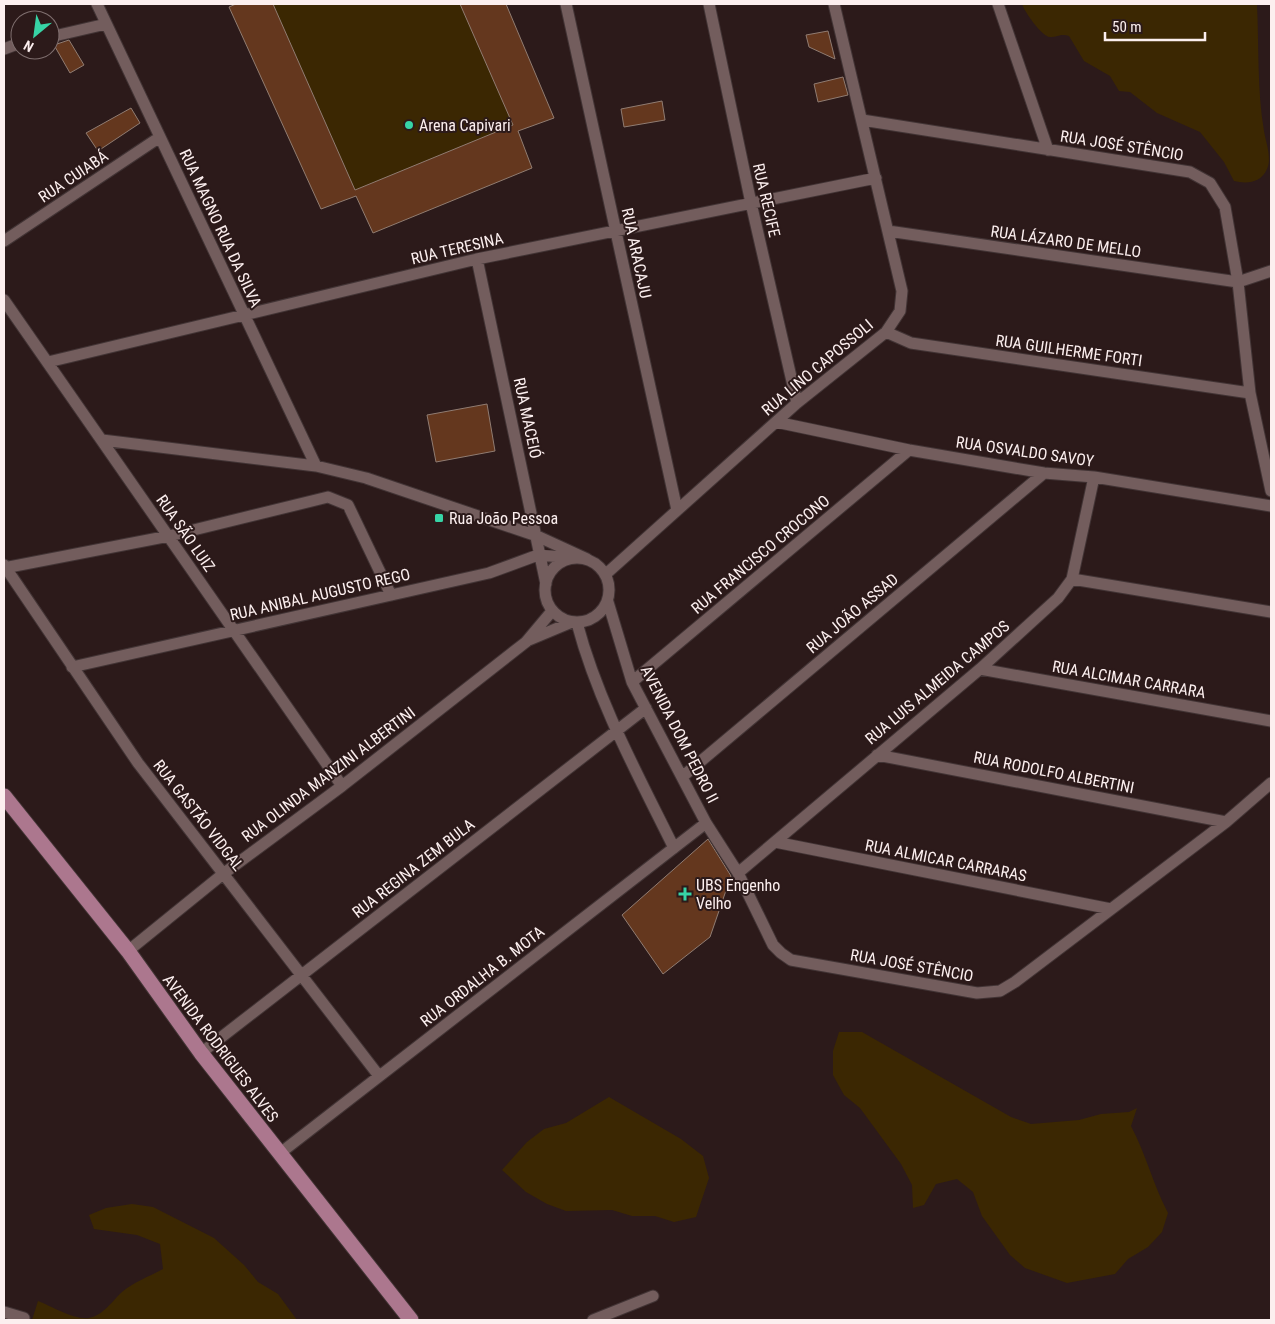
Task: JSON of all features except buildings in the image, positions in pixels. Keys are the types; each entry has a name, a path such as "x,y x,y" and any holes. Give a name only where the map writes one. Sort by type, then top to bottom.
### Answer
{"main road":[{"name":"AVENIDA RODRIGUES ALVES","path":"4,796 128,951 201,1053 411,1320"}],"street":[{"name":"RUA MAGNO RUA DA SILVA","path":"97,4 316,466"},
{"name":"RUA ARACAJU","path":"566,4 677,510"},
{"name":"RUA RECIFE","path":"709,4 751,203 797,402"},
{"name":"RUA LINO CAPOSSOLI","path":"606,574 797,402 886,332 900,311 902,292 834,4"},
{"path":"998,4 1048,150"},
{"path":"60,35 106,24"},
{"name":"RUA JOSÉ STÊNCIO","path":"862,120 1190,172 1210,183 1225,207 1238,282 1250,393 1271,491"},
{"name":"RUA CUIABÁ","path":"4,241 160,137"},
{"name":"RUA TERESINA","path":"48,362 477,259 876,178"},
{"name":"RUA LÁZARO DE MELLO","path":"888,232 1238,282"},
{"name":"RUA MACEIÓ","path":"477,259 537,536 538,555 546,584"},
{"path":"1238,282 1271,271"},
{"name":"RUA SÃO LUIZ","path":"4,300 342,786"},
{"name":"RUA GUILHERME FORTI","path":"886,332 911,344 1250,393"},
{"name":"RUA OSVALDO SAVOY","path":"776,422 909,450 1044,474 1094,477 1271,506"},
{"path":"102,440 316,466 366,478 537,536 587,559 606,574 610,588 608,602 601,613 590,620 574,622 564,620 552,611 546,598 546,584 552,570 563,561 574,558 587,559"},
{"name":"RUA FRANCISCO CROCONO","path":"632,682 909,450"},
{"name":"RUA JOÃO ASSAD","path":"682,777 1044,474"},
{"name":"RUA LUIS ALMEIDA CAMPOS","path":"738,873 980,669 1058,598 1072,579 1094,477"},
{"path":"4,567 169,536 328,497 348,505 391,595"},
{"name":"RUA ANIBAL AUGUSTO REGO","path":"72,667 489,573 538,555 574,558"},
{"name":"RUA GASTÃO VIDGAL","path":"4,567 138,763 379,1076"},
{"path":"1072,579 1271,612"},
{"name":"AVENIDA DOM PEDRO II","path":"608,602 632,682 706,823"},
{"name":"RUA OLINDA MANZINI ALBERTINI","path":"128,951 224,874 342,786 526,642 552,611"},
{"path":"574,622 616,732 674,848"},
{"name":"RUA OLINDA MANZINI ALBERTINI","path":"526,642 574,622"},
{"name":"RUA ALCIMAR CARRARA","path":"980,669 1271,721"},
{"name":"RUA REGINA ZEM BULA","path":"201,1053 646,708"},
{"name":"RUA RODOLFO ALBERTINI","path":"877,755 1226,822"},
{"name":"RUA JOSÉ STÊNCIO","path":"706,823 738,873 773,945 780,953 791,960 976,994 1000,991 1016,982 1226,822 1271,783"},
{"name":"RUA ORDALHA B. MOTA","path":"279,1154 706,823"},
{"name":"RUA ALMICAR CARRARAS","path":"775,842 1111,910"},
{"path":"593,1320 653,1296"},
{"path":"4,1312 24,1318"}],"shaded area":[{"name":"Arena Capivari","path":"236,4 506,4 554,118 518,131 532,168 373,233 356,196 321,209 229,7"},
{"path":"1022,4 1257,4 1260,100 1269,155 1267,169 1264,174 1253,181 1234,181 1224,162 1200,132 1157,113 1130,92 1119,91 1110,76 1084,61 1069,36 1050,37 1043,33 1030,18"},
{"path":"839,1032 862,1032 1011,1117 1031,1124 1079,1120 1101,1114 1129,1112 1137,1108 1131,1126 1168,1213 1162,1232 1148,1247 1128,1259 1115,1274 1067,1283 1025,1268 1010,1255 982,1216 973,1192 957,1179 936,1184 924,1205 913,1208 912,1185 901,1164 860,1108 844,1095 833,1075 833,1051"},
{"path":"609,1097 681,1139 703,1156 709,1178 696,1217 674,1222 655,1216 632,1216 612,1210 566,1211 547,1204 526,1192 502,1170 527,1142 544,1129 566,1123"},
{"path":"132,1204 153,1207 214,1238 244,1265 258,1282 278,1294 297,1320 32,1320 38,1301 77,1317 89,1318 103,1311 127,1288 163,1269 160,1244 137,1235 94,1229 89,1215 106,1208"}],"place":[{"name":"Arena Capivari","path":"409,125"},
{"name":"Rua João Pessoa","path":"439,518"},
{"name":"UBS Engenho Velho","path":"685,894"}]}
